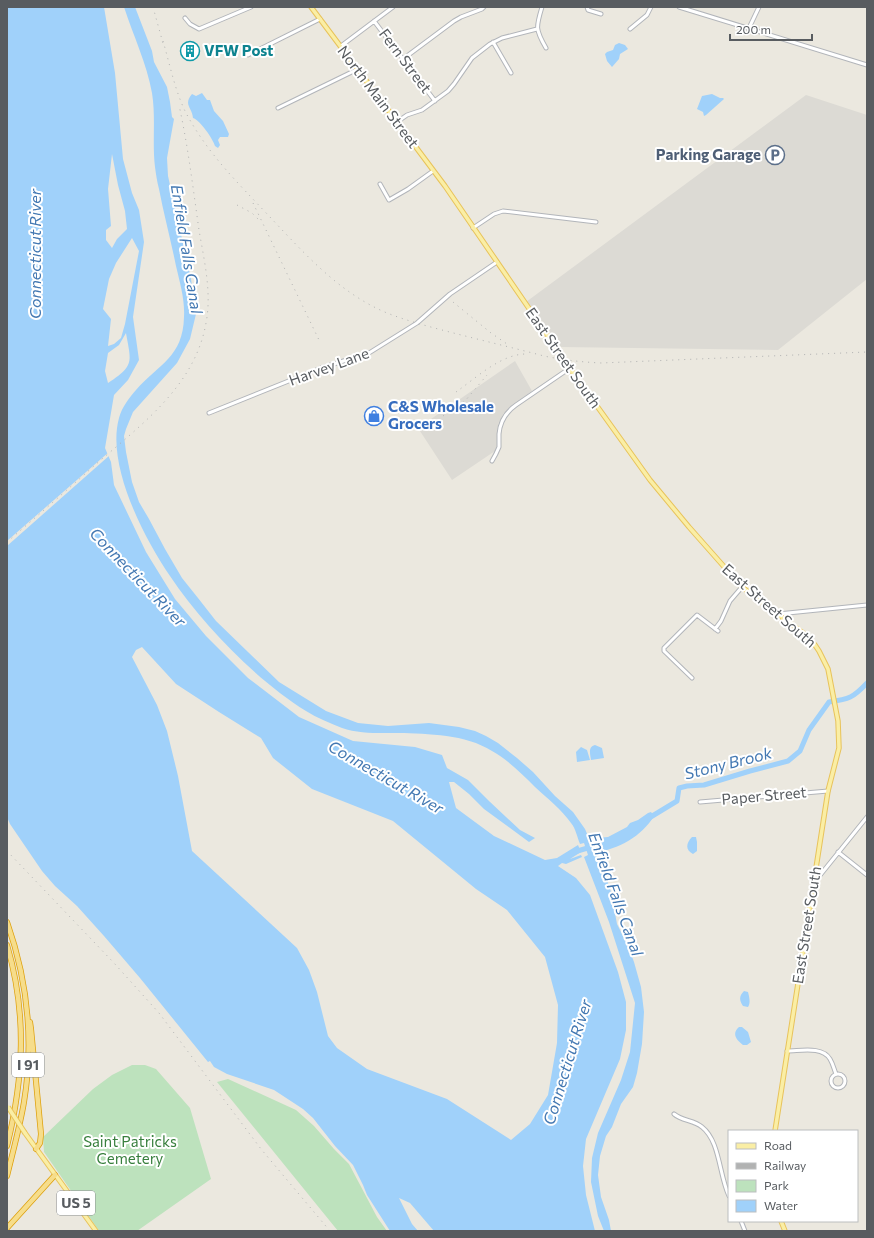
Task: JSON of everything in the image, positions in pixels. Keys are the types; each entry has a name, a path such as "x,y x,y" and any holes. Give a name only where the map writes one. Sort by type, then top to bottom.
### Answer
{"highway":[{"name":"I 91","path":"7,922 21,973 28,1018 28,1055 25,1094 7,1176"},
{"name":"I 91","path":"7,945 17,987 21,1036 19,1089 7,1146"},
{"path":"28,1018 32,1029 41,1134 40,1143 36,1149"},
{"path":"7,1139 10,1134"},
{"path":"7,1228 55,1175"}],"main road":[{"name":"North Main Street","path":"311,7 445,186"},
{"name":"East Street South","path":"445,186 570,368 650,480 742,587 803,633 815,645 824,660 831,681 838,721 839,748 828,791 775,1130"},
{"name":"US 5","path":"7,1106 36,1149 96,1231"}],"street":[{"path":"185,18 190,24 198,29 251,7"},
{"path":"341,46 394,7"},
{"path":"403,59 454,21 484,7"},
{"path":"542,7 537,29 546,48"},
{"path":"587,7 588,10 601,14"},
{"path":"630,29 648,15 651,7"},
{"path":"681,7 867,65"},
{"path":"749,28 759,7"},
{"path":"248,55 320,19"},
{"name":"Fern Street","path":"374,21 435,101"},
{"path":"397,122 407,115 420,111 452,87 473,57 493,42 502,38 537,29"},
{"path":"493,42 511,73"},
{"path":"278,108 358,69"},
{"path":"380,184 389,200 408,189 433,171"},
{"path":"473,228 494,214 503,211 596,222"},
{"name":"Harvey Lane","path":"209,413 325,366 369,353 418,323 450,294 497,262"},
{"path":"492,461 499,446 501,426 507,412 570,368"},
{"path":"692,678 665,652 664,648 696,615 717,630 729,602 742,587"},
{"path":"778,614 867,605"},
{"name":"Paper Street","path":"700,802 828,791"},
{"path":"813,885 867,817"},
{"path":"838,852 867,875"},
{"path":"787,1051 813,1051 823,1053 831,1060 836,1074"},
{"path":"836,1074 842,1075 845,1079 844,1085 840,1087 836,1087 832,1083 832,1079 836,1074"},
{"path":"674,1114 681,1119 699,1125 712,1137 716,1147 722,1177 728,1193"}],"shaded area":[{"path":"806,95 867,115 867,279 778,350 561,347 526,302"},
{"path":"515,361 532,391 513,404 504,413 498,424 497,446 495,451 452,480 418,428"}],"green space":[{"name":"Saint Patricks Cemetery","path":"132,1065 145,1065 156,1069 190,1108 211,1179 137,1231 99,1231 44,1152 43,1137 93,1089 112,1075"},
{"path":"228,1079 296,1110 314,1126 349,1164 377,1217 387,1231 338,1231 217,1082"}],"water":[{"name":"Connecticut River","path":"7,7 104,7 115,73 123,159 132,193 139,210 144,242 133,317 139,360 128,380 114,395 105,448 111,462 114,485 146,552 175,599 206,636 248,678 299,717 353,741 415,747 442,755 447,768 468,780 520,830 535,838 529,842 484,809 454,782 449,782 456,808 494,836 545,860 557,858 578,845 581,852 570,859 581,855 582,857 566,864 562,863 558,866 576,878 590,895 618,972 626,1002 626,1030 620,1059 586,1139 583,1166 586,1195 595,1231 434,1231 410,1203 399,1198 412,1224 418,1231 390,1231 367,1195 353,1165 335,1146 313,1118 303,1109 274,1090 227,1074 214,1067 210,1061 208,1062 104,936 42,871 10,824 7,817","holes":["112,154 125,211 127,229 117,239 112,248 106,240 106,230 111,226 108,189","132,238 139,251 125,324 121,338 114,344 108,346 111,319 103,309 109,279 116,263","126,333 130,357 129,362 123,372 108,383 105,371 108,353 119,345","142,647 176,684 261,738 273,758 312,789 393,821 476,889 507,910 545,957 558,1005 557,1043 548,1095 530,1124 511,1140 447,1099 367,1069 337,1048 328,1036 317,992 309,970 297,948 192,851 178,776 167,731 157,705 132,657 136,650"]},
{"path":"124,7 135,7 152,51 154,62 167,87 172,117 174,119 167,158 168,176 191,279 196,314 190,339 177,363 133,412 126,429 124,436 126,452 132,482 139,502 182,578 216,621 279,682 326,711 358,723 388,726 429,723 459,727 475,731 486,736 498,743 533,772 555,796 573,812 585,829 607,880 611,892 617,924 634,962 641,987 644,1012 642,1044 633,1087 621,1104 612,1127 606,1136 600,1156 598,1175 601,1197 611,1231 604,1231 598,1216 591,1182 592,1158 598,1133 621,1080 630,1052 635,1003 609,922 584,857 588,855 584,843 580,844 573,825 559,809 515,768 504,759 481,745 459,738 446,736 370,733 349,730 315,716 287,698 250,668 214,632 183,595 149,542 130,500 118,457 116,437 120,414 133,393 168,359 174,351 183,331 184,304 156,172 154,158 154,112 150,82"},
{"path":"619,43 625,45 628,49 620,54 619,59 612,67 607,61 605,54 613,50 615,45"},
{"path":"202,93 207,100 210,100 214,111 223,121 229,134 228,137 220,137 218,140 220,145 218,148 215,146 203,126 193,118 188,104 189,98 192,94 196,96"},
{"path":"712,94 724,99 704,116 703,112 697,109 702,96"},
{"path":"595,745 602,748 604,758 591,760 590,749"},
{"path":"581,747 587,750 590,760 577,762 576,752"},
{"path":"651,812 654,816 649,823 629,841 604,851 595,852 596,849 594,850 595,847 593,847 593,842 591,841 597,838 608,837"},
{"path":"692,837 696,837 697,842 697,851 693,854 687,846"},
{"path":"744,991 748,992 750,1002 748,1007 743,1006 740,1000 740,996"},
{"path":"739,1027 742,1027 748,1032 751,1042 747,1045 743,1045 736,1037 735,1032"}],"pier":[{"path":"109,452 110,455 7,546 7,541"}],"waterway":[{"name":"Stony Brook","path":"649,818 677,801 679,788 704,785 788,761 800,751 809,730 829,702 850,697 858,692 867,683"},
{"name":"Stony Brook","path":"574,852 591,847"}],"railway":[{"path":"153,7 164,47"},
{"path":"163,41 182,105 213,155 295,244 323,271 353,295 387,313 428,326 544,356 586,362 601,363 867,352"},
{"path":"7,542 130,435 164,403 178,385 200,346 208,311 208,288 188,151 179,105"},
{"path":"253,203 319,340"},
{"path":"237,205 252,213 260,221"},
{"path":"453,302 507,344"},
{"path":"456,392 498,362 517,355 526,354"},
{"path":"443,416 465,401 487,375"},
{"path":"7,851 114,963 159,1013 261,1149 330,1231"}],"place":[{"name":"VFW Post","path":"190,51"},
{"name":"Parking Garage","path":"775,155"},
{"name":"C&S Wholesale Grocers","path":"374,416"}],"water label":[{"name":"Enfield Falls Canal","path":"187,249"},
{"name":"Enfield Falls Canal","path":"616,894"}]}
